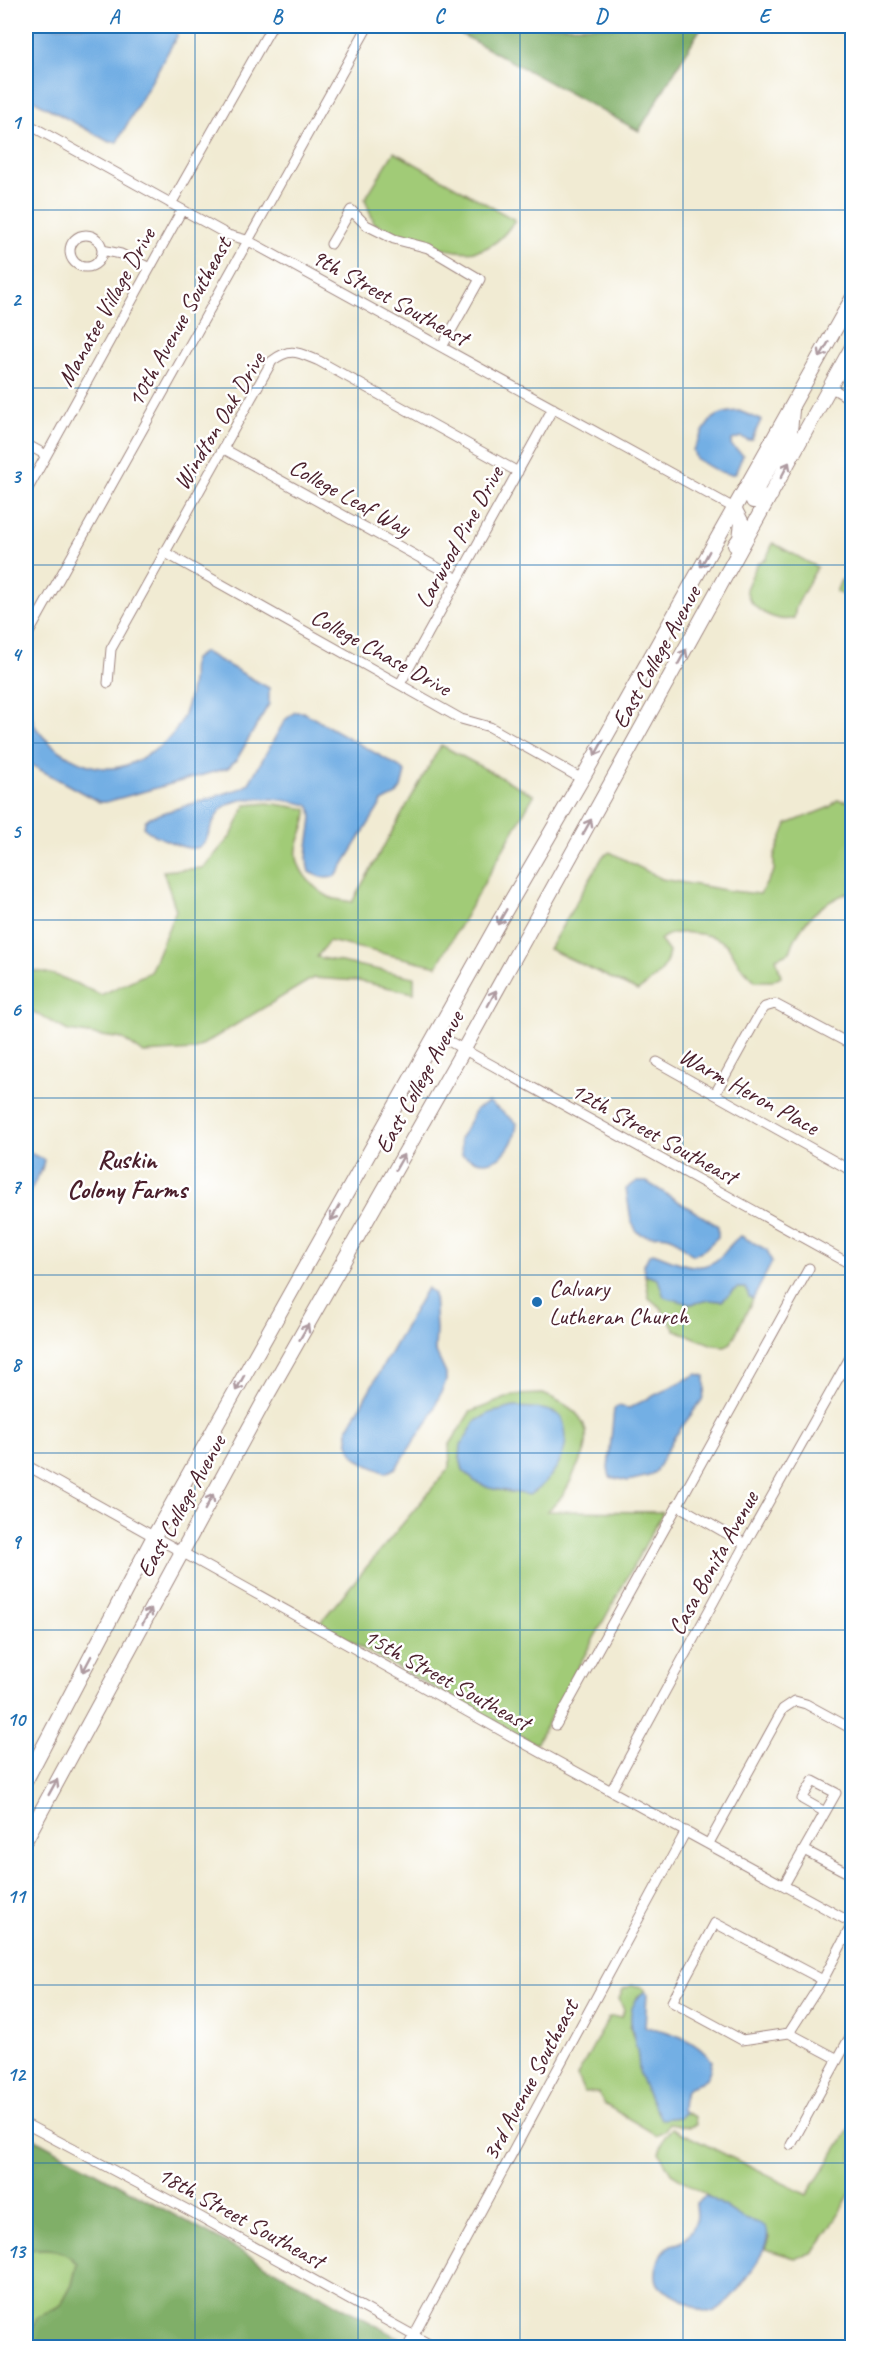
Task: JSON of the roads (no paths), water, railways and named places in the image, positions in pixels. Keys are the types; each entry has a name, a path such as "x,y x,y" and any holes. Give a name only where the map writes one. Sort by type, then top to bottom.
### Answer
{"main road":[{"name":"East College Avenue","path":"26,1780 153,1538 852,299"},
{"name":"East College Avenue","path":"26,1839 264,1401 464,1049 852,347"},
{"path":"753,501 752,497 790,432 792,405"},
{"path":"698,628 710,590 740,538 742,523 734,508 771,495"}],"street":[{"path":"171,204 272,26"},
{"name":"10th Avenue Southeast","path":"26,638 368,26"},
{"name":"9th Street Southeast","path":"26,123 228,235 247,240 734,508"},
{"name":"Manatee Village Drive","path":"26,492 182,210"},
{"path":"331,243 351,210 366,225 375,230 393,239 428,248 480,279 442,347"},
{"path":"102,250 121,254 150,268"},
{"name":"Windton Oak Drive","path":"108,683 111,648 272,361 283,352 293,351 319,361 518,472"},
{"path":"830,387 852,400"},
{"name":"Larwood Pine Drive","path":"400,684 553,408"},
{"path":"26,444 46,455"},
{"name":"College Leaf Way","path":"224,449 458,579"},
{"name":"College Chase Drive","path":"164,552 461,719 490,727 582,779"},
{"path":"715,1094 765,1007 775,1004 852,1045"},
{"name":"12th Street Southeast","path":"436,1034 852,1265"},
{"name":"Warm Heron Place","path":"657,1062 852,1171"},
{"path":"556,1725 809,1268"},
{"name":"Casa Bonita Avenue","path":"611,1791 745,1544 852,1354"},
{"name":"15th Street Southeast","path":"26,1465 181,1554 852,1923"},
{"path":"677,1505 745,1544"},
{"path":"709,1844 783,1709 795,1701 806,1704 852,1730"},
{"path":"784,1885 836,1793 813,1781 802,1799 825,1812"},
{"name":"3rd Avenue Southeast","path":"407,2348 686,1831"},
{"path":"804,1850 852,1875"},
{"path":"823,1980 715,1923 672,2002 742,2040 789,2033 838,2059"},
{"path":"789,2033 823,1980 852,1923"},
{"path":"791,2145 852,2033"},
{"name":"18th Street Southeast","path":"26,2124 188,2210 436,2348"}],"water":[{"path":"26,26 176,26 177,36 117,142 109,142 26,96"},
{"path":"739,411 761,420 752,439 741,437 732,440 731,445 743,455 735,474 720,472 696,459 693,450 710,422 721,414"},
{"path":"204,652 269,688 269,704 237,759 228,768 99,802 26,762 26,695 33,721 43,737 60,751 80,762 102,768 121,767 150,753 167,740 179,725 189,698 194,659"},
{"path":"295,712 303,712 405,772 401,788 396,795 382,802 337,875 326,878 309,872 307,854 312,818 309,805 265,799 241,800 231,803 217,815 206,839 196,848 186,848 173,843 144,828 145,821 150,817 242,788 249,783 285,720"},
{"path":"489,1102 517,1123 512,1142 504,1153 493,1160 480,1162 462,1155 460,1139 476,1109"},
{"path":"26,1151 44,1160 42,1169 26,1199"},
{"path":"636,1182 647,1182 718,1226 718,1237 694,1255 671,1237 637,1232 631,1220 626,1189"},
{"path":"741,1236 767,1250 772,1262 753,1299 749,1297 746,1288 737,1288 722,1301 709,1300 691,1304 664,1297 658,1279 645,1275 644,1265 649,1255 653,1253 679,1263 705,1266 721,1256"},
{"path":"427,1288 434,1294 435,1350 446,1374 446,1381 430,1418 396,1468 386,1473 357,1458 350,1447 348,1428"},
{"path":"697,1374 705,1376 702,1400 673,1439 656,1471 649,1476 628,1481 610,1477 608,1469 614,1409 618,1406 629,1408"},
{"path":"514,1407 538,1408 555,1413 562,1419 565,1429 566,1439 557,1467 544,1483 529,1495 489,1488 474,1481 463,1470 460,1458 461,1445 476,1421 490,1413"},
{"path":"645,1991 647,1994 645,2027 682,2037 698,2047 712,2061 709,2073 704,2080 685,2092 682,2110 685,2112 680,2117 661,2119 640,2076 631,2017 634,2003"},
{"path":"706,2196 748,2220 762,2224 766,2228 767,2236 758,2261 739,2289 712,2312 699,2309 666,2292 658,2285 656,2277 661,2257 667,2248 679,2243 689,2233 697,2219 696,2203"}],"place":[{"name":"Calvary Lutheran Church","path":"537,1302"}],"district":[{"name":"Ruskin Colony Farms","path":"127,1174"}]}
